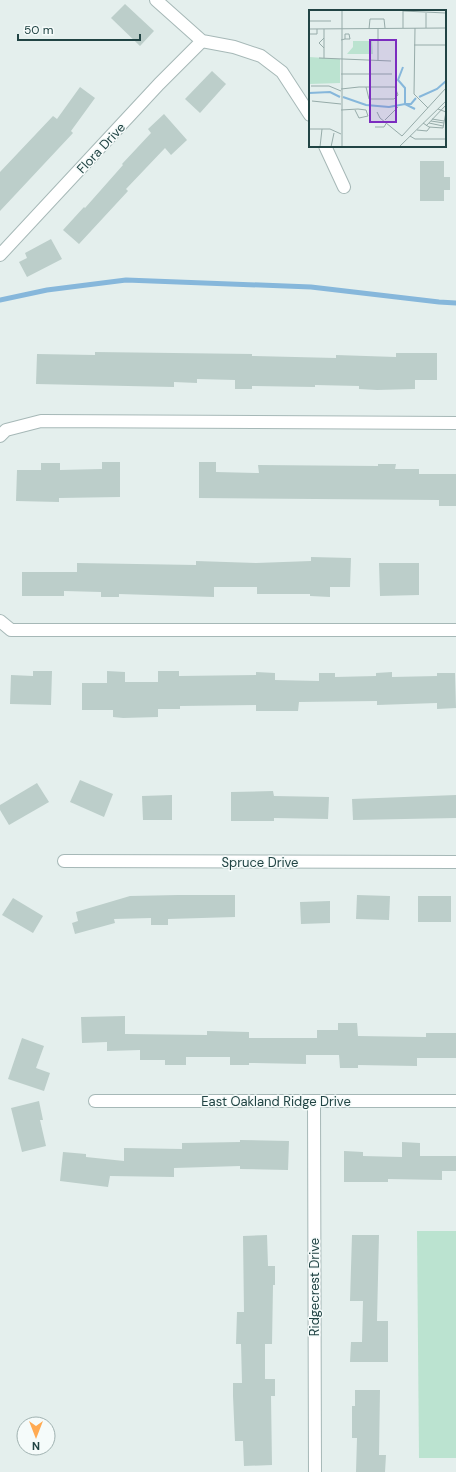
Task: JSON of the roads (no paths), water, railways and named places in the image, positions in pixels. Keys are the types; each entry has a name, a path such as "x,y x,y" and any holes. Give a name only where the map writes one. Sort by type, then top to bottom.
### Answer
{"street":[{"path":"161,2 202,41 234,47 261,56 282,72 309,113"},
{"name":"Flora Drive","path":"0,255 159,84 202,41"},
{"path":"325,147 344,187"},
{"path":"0,436 6,430 40,421 456,423"},
{"path":"0,622 11,630 456,630"},
{"name":"Spruce Drive","path":"64,861 456,862"},
{"name":"East Oakland Ridge Drive","path":"95,1101 456,1101"},
{"name":"Ridgecrest Drive","path":"314,1101 315,1472"}],"waterway":[{"path":"0,300 47,290 126,280 311,287 456,303"}]}
